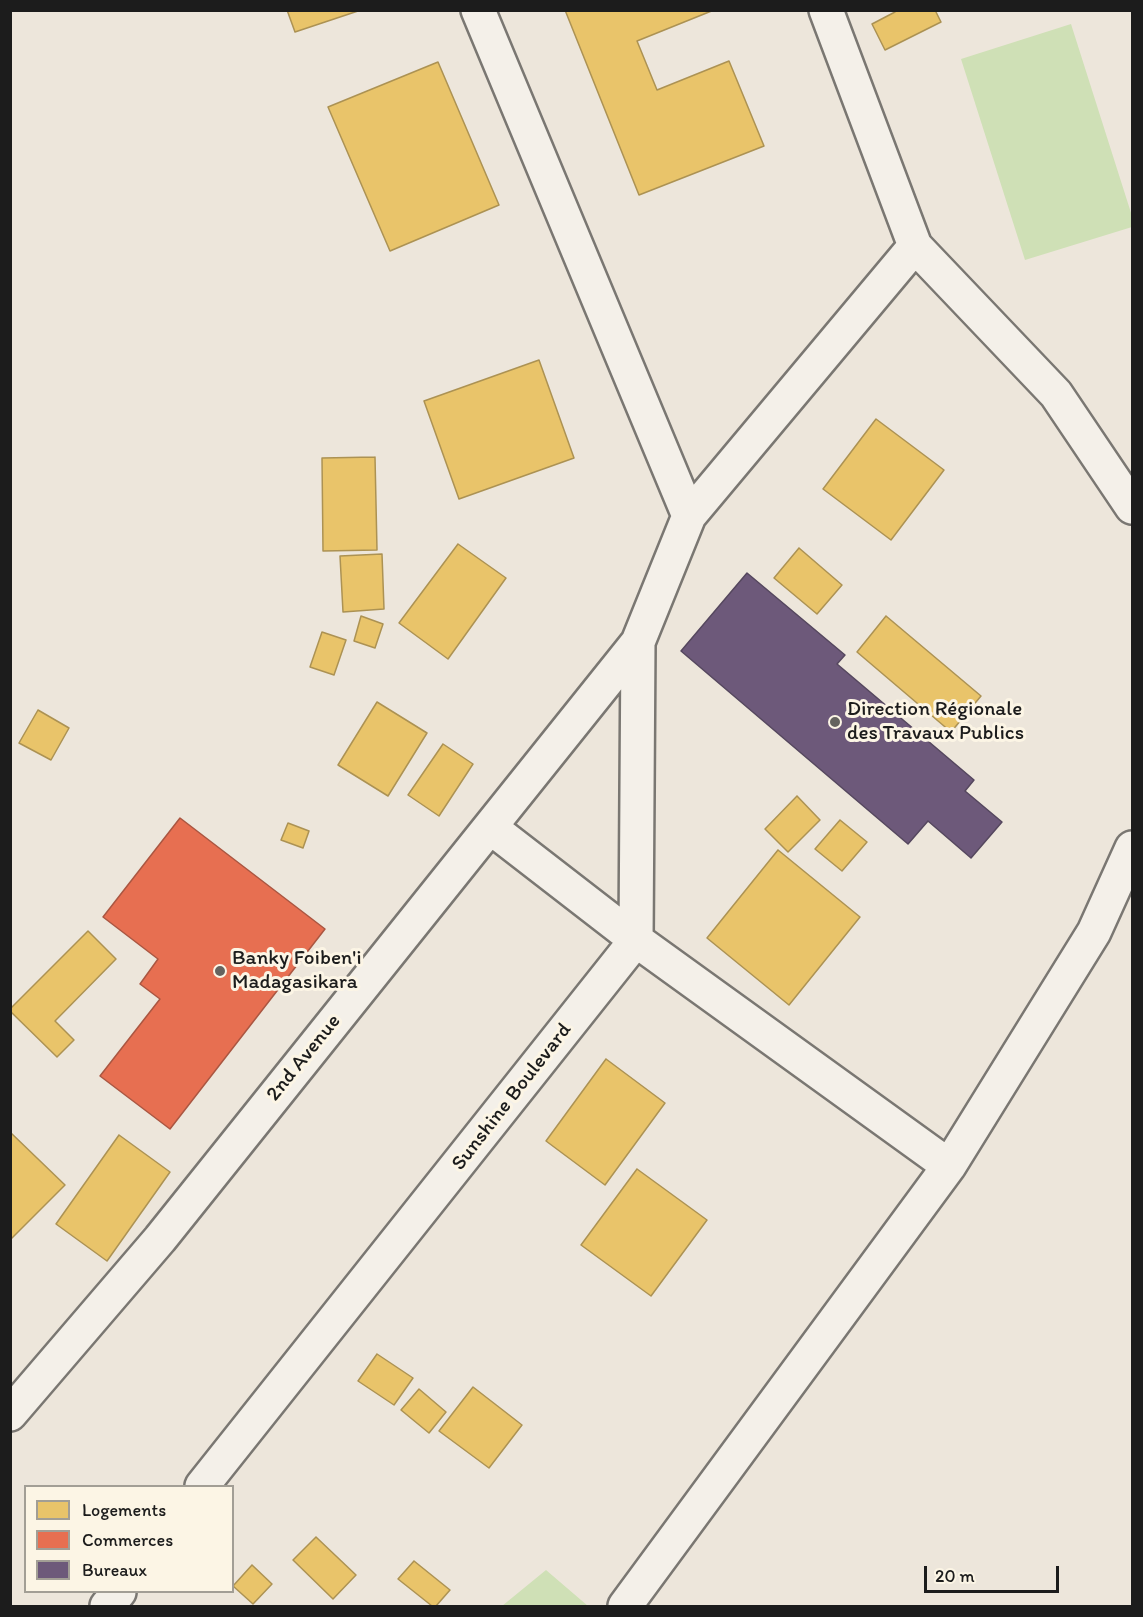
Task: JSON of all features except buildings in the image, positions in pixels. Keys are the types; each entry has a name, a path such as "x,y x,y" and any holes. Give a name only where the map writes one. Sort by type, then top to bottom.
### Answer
{"street":[{"path":"477,10 689,516"},
{"path":"826,10 915,246 1056,394 1132,507"},
{"path":"636,940 638,642 689,516 915,246"},
{"name":"2nd Avenue","path":"10,1414 160,1239 638,642"},
{"path":"490,827 636,940 949,1166"},
{"path":"625,1606 949,1166 1094,932 1132,848"},
{"name":"Sunshine Boulevard","path":"203,1485 636,940"},
{"path":"107,1606 118,1593"}],"green space":[{"path":"1071,24 1132,216 1132,227 1025,260 961,59"},
{"path":"546,1570 588,1606 502,1606"}],"place":[{"name":"Direction Régionale des Travaux Publics","path":"835,722"},
{"name":"Banky Foiben'i Madagasikara","path":"220,971"}]}
